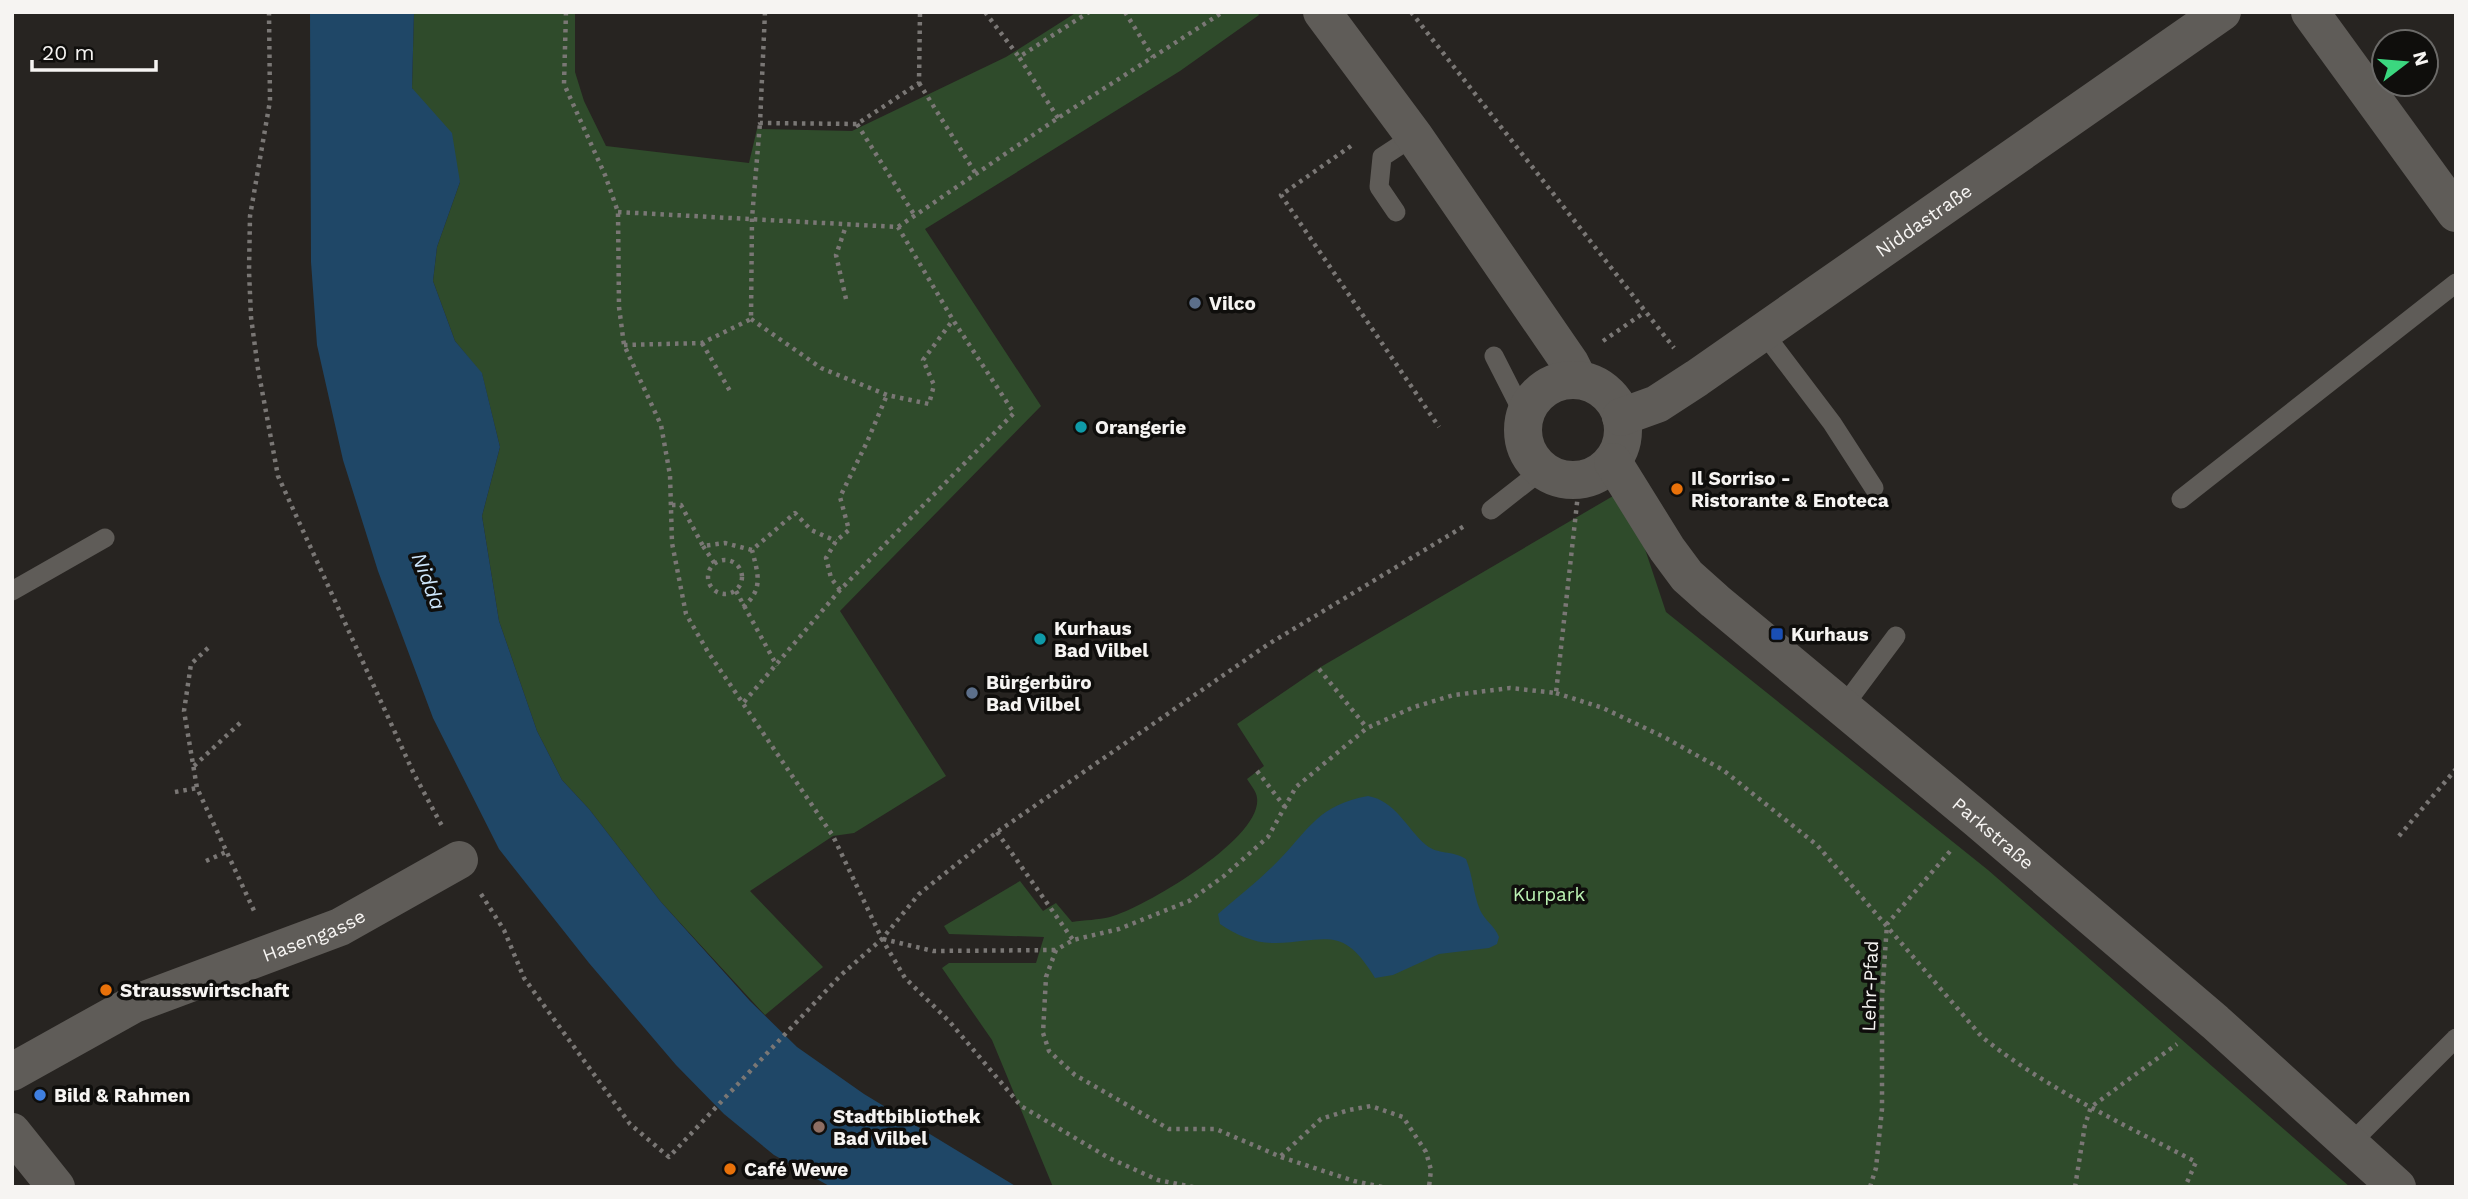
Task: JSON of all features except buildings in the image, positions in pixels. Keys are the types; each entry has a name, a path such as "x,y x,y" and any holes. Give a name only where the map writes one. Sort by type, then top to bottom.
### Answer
{"street":[{"path":"1322,12 1414,135 1574,371 1605,391 1617,406 1623,425 1621,444 1613,462 1597,474 1579,481 1560,479 1542,470 1529,455 1523,436 1525,417 1534,399 1574,371"},
{"name":"Niddastraße","path":"1621,417 1657,404 1697,378 2222,12"},
{"path":"2310,12 2456,213"},
{"name":"Parkstraße","path":"1613,462 1687,576 2215,1022 2397,1187"},
{"name":"Hasengasse","path":"12,1072 134,1004 274,954 340,927 459,860"},
{"path":"12,1132 56,1187"}],"lane":[{"path":"1396,212 1379,187 1382,157 1414,135"},
{"path":"2181,499 2456,283"},
{"path":"1763,331 1832,423 1874,488"},
{"path":"1493,356 1525,417"},
{"path":"1491,510 1542,470"},
{"path":"12,591 105,538"},
{"path":"1843,707 1896,636"},
{"path":"2350,1144 2456,1038"}],"path":[{"path":"269,12 270,101 250,215 249,271 251,317 258,369 278,476 414,774 459,860 504,930 524,978 631,1124 669,1157 841,975 882,939 919,894 997,832 1267,645 1491,510"},
{"path":"566,12 564,84 605,175 618,212 619,307 624,345 660,425 670,475 672,544 686,614 708,652 833,836 882,939 905,978 949,1021 1021,1106 1109,1158 1158,1180 1193,1187"},
{"path":"751,319 752,218 765,12"},
{"path":"920,12 919,83 976,174"},
{"path":"985,12 1019,57 1058,118"},
{"path":"1019,57 1089,12"},
{"path":"1125,12 1153,57"},
{"path":"618,212 898,227 1058,118 1223,12"},
{"path":"1411,12 1697,378"},
{"path":"760,123 857,124 919,83"},
{"path":"857,124 915,216"},
{"path":"1361,139 1281,195 1439,427"},
{"path":"846,226 836,255 846,299"},
{"path":"744,702 840,590 1014,413 953,320 898,227"},
{"path":"1574,371 1645,312"},
{"path":"624,345 702,343 751,319"},
{"path":"751,319 821,368 887,395 929,404 934,384 923,360 953,320"},
{"path":"702,343 730,391"},
{"path":"840,590 831,578 826,558 836,541 849,530 840,497 887,395"},
{"path":"1556,693 1579,481"},
{"path":"672,505 681,505 715,564"},
{"path":"752,550 796,513 811,530 836,541"},
{"path":"703,546 725,543 752,550"},
{"path":"743,607 751,601 760,579 752,550"},
{"path":"723,560 732,561 739,567 743,575 742,584 736,592 718,594 712,588 708,580 709,571 715,564 723,560"},
{"path":"736,592 777,666"},
{"path":"208,648 191,664 184,711 197,788 274,954"},
{"path":"1319,668 1367,728"},
{"path":"882,939 933,951 1056,950 1073,940 1119,929 1189,901 1224,876 1268,838 1296,787 1367,728 1414,707 1454,695 1510,688 1556,693 1602,708 1664,737 1723,770 1817,845 1982,1037 2011,1060 2091,1107 2196,1162 2185,1187"},
{"path":"194,767 240,723"},
{"path":"2399,836 2456,769"},
{"path":"1257,771 1285,807"},
{"path":"175,792 197,788"},
{"name":"Lehr-Pfad","path":"1870,1187 1877,1168 1882,1109 1882,997 1887,924 1977,819"},
{"path":"997,832 1073,940"},
{"path":"206,861 226,852"},
{"path":"1056,950 1046,977 1043,1033 1049,1051 1076,1075 1169,1129 1216,1129 1353,1184 1381,1187"},
{"path":"2075,1187 2085,1125 2091,1107 2191,1033 2215,1022"},
{"path":"1281,1157 1321,1119 1349,1110 1371,1107 1404,1118 1426,1152 1431,1170 1429,1187"}],"green space":[{"path":"414,12 575,12 575,72 584,101 606,146 749,163 757,129 852,131 1006,57 1077,12 1257,12 1259,15 1180,71 925,229 1041,406 840,611 946,776 854,833 833,836 750,891 823,967 765,1015 661,902 589,809 562,780 537,731 499,621 482,516 500,447 482,374 455,341 433,281 437,247 460,182 412,88"},
{"name":"Kurpark","path":"1625,489 1666,612 1988,870 2350,1187 1053,1187 992,1040 942,968 949,963 1036,963 1044,937 949,934 944,926 1020,881 1043,911 1056,903 1072,922 1110,917 1173,886 1222,851 1254,814 1257,796 1247,779 1264,766 1237,724 1319,668"}],"water":[{"name":"Nidda","path":"310,12 414,12 412,88 452,133 460,182 437,247 433,281 455,341 482,373 500,447 482,516 499,621 537,731 562,780 589,809 661,902 750,1001 797,1047 864,1094 1017,1187 831,1187 774,1155 724,1114 676,1065 589,963 499,849 433,718 378,571 343,460 317,345 311,262"},
{"path":"1368,796 1386,803 1426,845 1466,859 1480,910 1499,937 1497,944 1489,948 1439,954 1393,975 1375,978 1364,961 1343,943 1322,939 1261,942 1239,935 1220,924 1218,914 1272,867 1317,819 1338,805"}],"place":[{"name":"Vilco","path":"1195,303"},
{"name":"Orangerie","path":"1081,427"},
{"name":"Il Sorriso - Ristorante & Enoteca","path":"1677,489"},
{"name":"Kurhaus","path":"1777,634"},
{"name":"Kurhaus Bad Vilbel","path":"1040,639"},
{"name":"Bürgerbüro Bad Vilbel","path":"972,693"},
{"name":"Strausswirtschaft","path":"106,990"},
{"name":"Bild & Rahmen","path":"40,1095"},
{"name":"Stadtbibliothek Bad Vilbel","path":"819,1127"},
{"name":"Café Wewe","path":"730,1169"}]}
